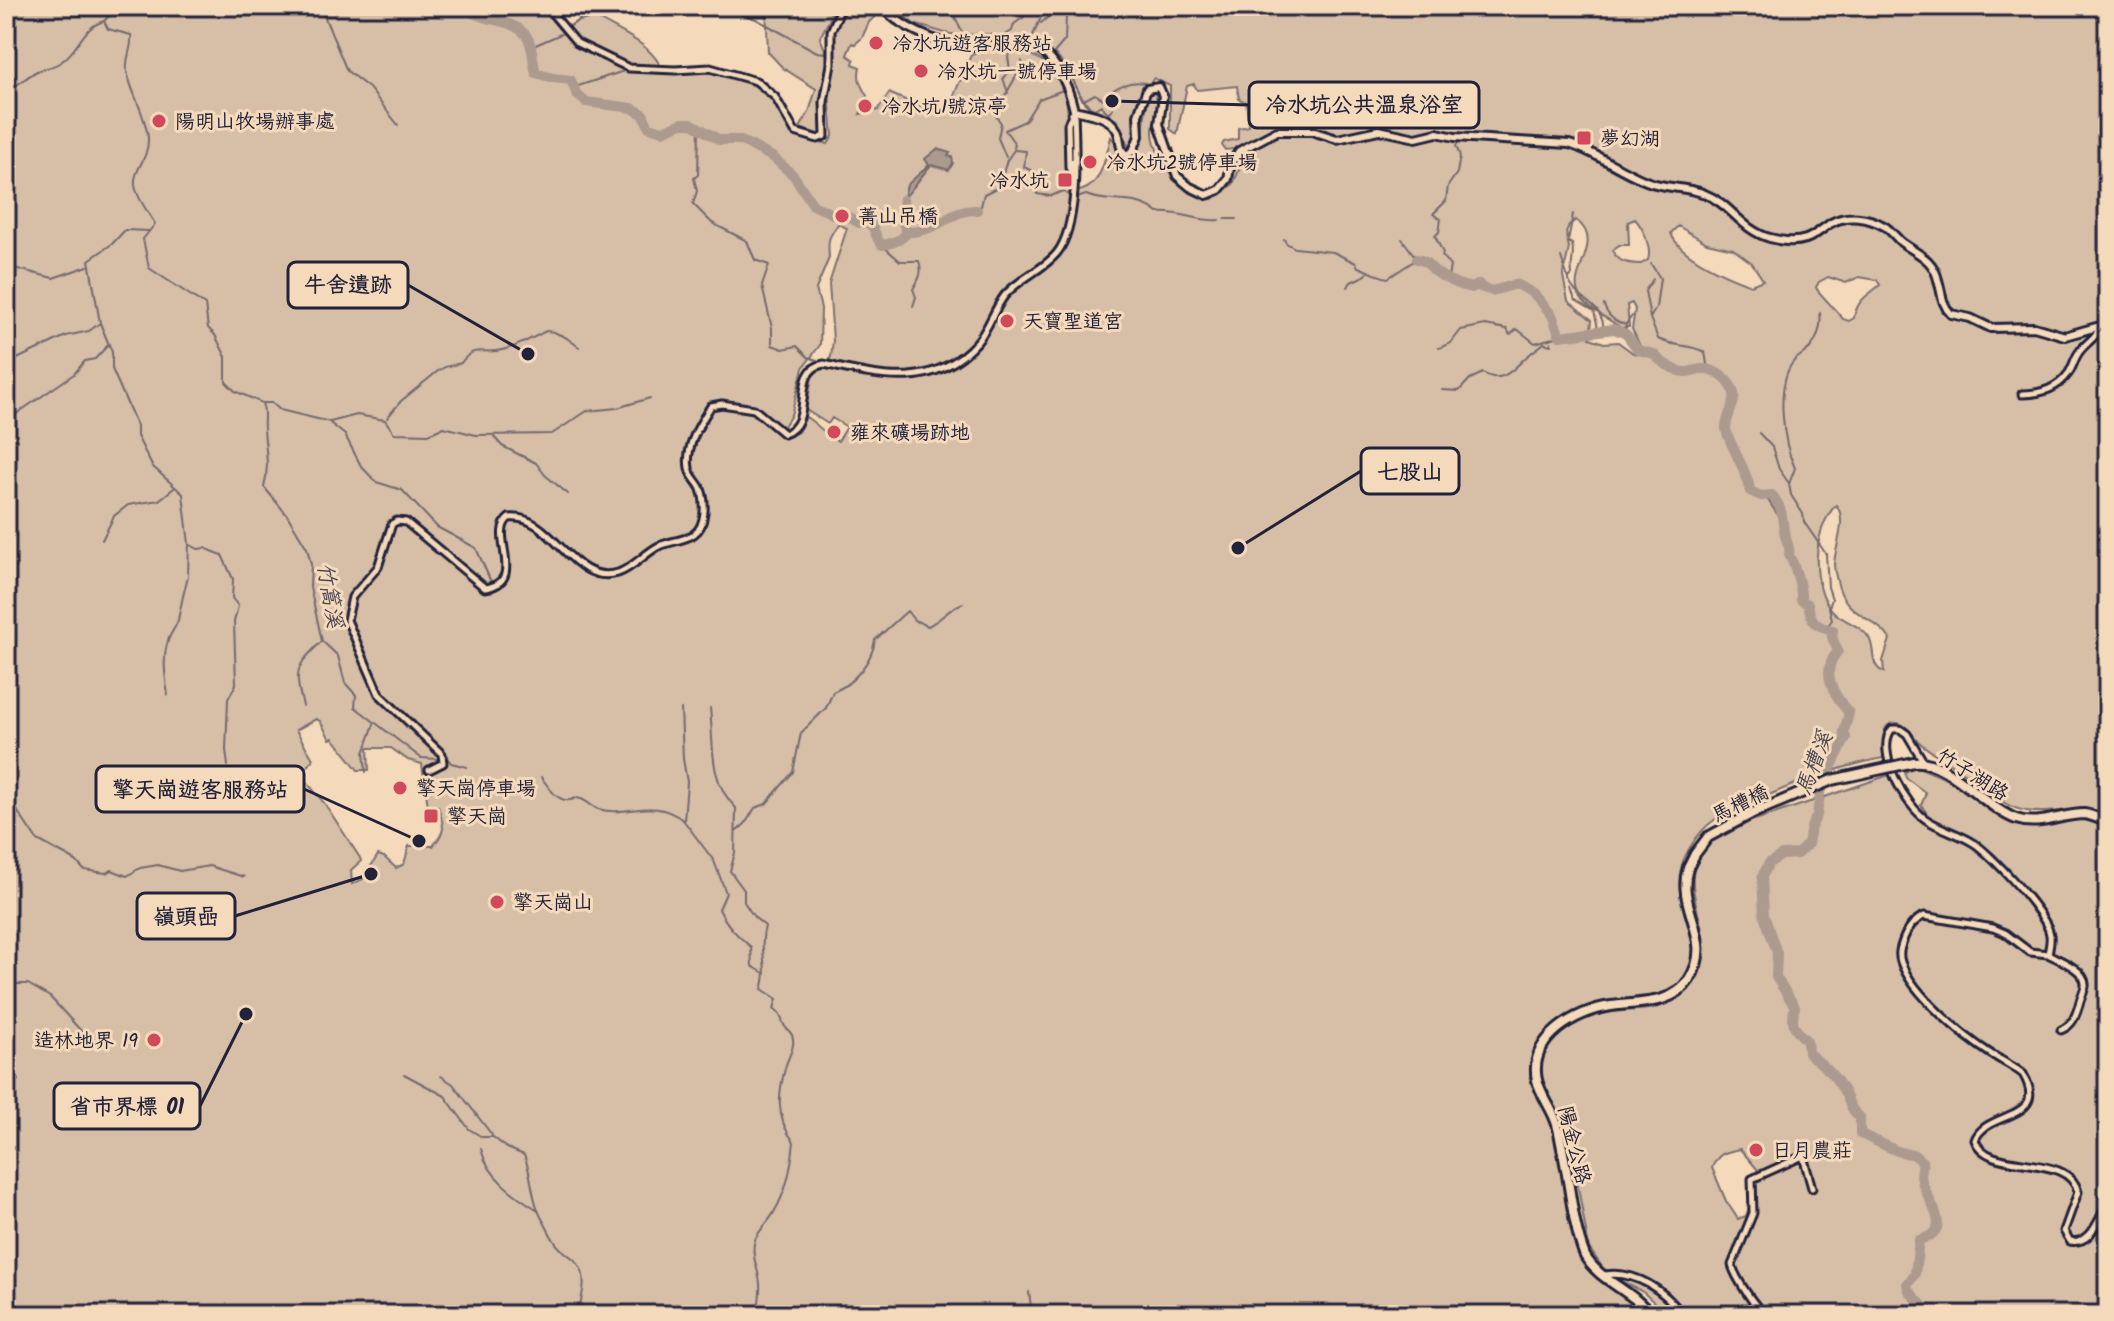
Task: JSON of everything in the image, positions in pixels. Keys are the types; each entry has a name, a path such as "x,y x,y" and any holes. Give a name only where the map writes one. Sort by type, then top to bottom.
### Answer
{"main road":[{"name":"竹子湖路","path":"1918,761 1940,768 2015,818 2038,822 2084,814 2108,822"},
{"name":"馬槽橋","path":"1688,868 1708,837 1753,813 1832,780 1918,761"},
{"name":"陽金公路","path":"1650,1315 1642,1302 1591,1266 1581,1245 1557,1123 1537,1080 1536,1062 1552,1034 1579,1014 1608,1006 1662,1000 1682,989 1689,981 1698,964 1699,942 1686,894 1688,868"}],"street":[{"path":"546,6 550,15 577,43 629,68 710,68 756,81 775,97 790,128 814,139 825,136 824,102 831,64 831,31 842,6"},
{"path":"429,770 443,763 442,754 379,694 347,620 356,591 378,567 392,524 406,522 485,588 501,579 507,561 502,527 506,519 515,517 542,528 557,546 590,570 622,571 659,546 695,534 702,525 701,490 688,466 695,432 711,406 722,404 754,409 784,434 791,432 798,421 807,375 817,365 904,377 938,371 978,341 1007,293 1057,254 1071,217 1073,183 1074,110 1063,76 1043,53 1026,44 955,44 903,25 881,6"},
{"path":"1074,110 1109,121 1119,134 1121,151 1129,155 1139,136 1137,123 1147,89 1159,87 1163,96 1159,124 1177,176 1207,195 1219,190 1228,179 1231,163 1239,151 1277,131 1312,131 1337,139 1379,130 1416,138 1437,133 1455,137 1569,144 1584,148 1606,163 1662,187 1707,194 1726,207 1741,224 1771,238 1792,242 1804,240 1845,218 1875,221 1926,258 1951,314 1970,318 1991,328 2034,327 2065,336 2100,326 2108,327"},
{"path":"1073,183 1068,180 1068,124 1074,110"},
{"path":"1070,174 1074,110"},
{"path":"1068,162 1073,183"},
{"path":"2022,394 2036,394 2050,389 2068,375 2077,354 2098,333 2100,326"},
{"path":"1918,761 1900,729 1892,729 1887,735 1889,760 1894,778 1910,804 1927,820 1975,843 2024,892 2048,927 2051,937 2048,954"},
{"path":"2061,1030 2076,1016 2086,985 2078,971 2048,954 2030,952 1993,928 1959,924 1931,916 1917,918 1906,931 1899,953 1908,977 1919,991 1964,1033 2023,1074 2029,1083 2031,1091 2026,1103 2020,1110 1981,1130 1975,1140 1977,1147 1982,1153 1994,1157 2054,1169 2072,1180 2078,1192 2064,1231 2070,1241 2076,1243 2086,1239 2108,1203"},
{"path":"1766,1315 1759,1311 1738,1282 1732,1265 1753,1213 1752,1179 1803,1156 1812,1188"},
{"path":"1604,1276 1613,1274 1638,1279 1659,1290 1682,1315"}],"shaded area":[{"path":"6,6 540,6 561,31 576,22 595,17 644,46 664,73 696,71 736,76 752,82 775,101 791,132 828,144 833,136 829,95 837,26 849,6 876,6 879,13 869,22 862,38 852,43 847,55 854,60 853,64 860,67 860,82 867,96 860,114 878,110 889,93 935,113 949,107 971,55 1016,51 1043,61 1061,83 1068,118 1064,182 1071,191 1089,187 1095,181 1111,137 1117,144 1121,158 1129,162 1136,155 1153,91 1157,106 1153,133 1159,155 1182,185 1191,192 1212,199 1233,184 1244,158 1233,149 1225,150 1222,145 1238,139 1238,128 1249,126 1246,102 1239,99 1237,86 1197,90 1194,84 1187,86 1177,134 1170,129 1170,86 1154,78 1136,109 1134,140 1129,148 1118,121 1090,107 1066,66 1041,46 1023,38 975,38 945,33 914,24 891,6 2108,6 2108,815 2081,810 2028,811 2010,806 1923,746 1909,730 1896,723 1886,727 1884,732 1883,758 1832,771 1782,789 1709,824 1684,859 1679,880 1694,945 1691,966 1685,977 1662,995 1601,1006 1574,1015 1549,1030 1534,1052 1533,1065 1555,1128 1580,1253 1590,1269 1627,1294 1647,1315 6,1315","holes":["1635,219 1646,238 1649,255 1648,260 1641,264 1628,263 1614,254 1613,250 1619,245 1629,245 1628,222","1576,220 1588,238 1577,278 1580,297 1593,310 1621,328 1629,327 1627,305 1632,303 1635,309 1632,329 1641,348 1640,354 1633,353 1618,342 1604,343 1590,338 1592,320 1568,301 1563,276 1569,248 1566,232","838,224 847,228 829,284 833,340 831,357 812,377 806,410 828,424 832,418 847,427 838,441 806,417 798,432 784,438 779,434 791,415 803,368 820,345 821,308 816,289 829,258 832,234","1678,226 1707,243 1733,249 1752,263 1763,280 1751,285 1730,277 1705,265 1676,242 1671,233","1828,277 1846,283 1859,277 1877,280 1880,285 1863,299 1854,318 1849,321 1843,319 1816,287","1836,505 1841,518 1834,564 1839,588 1849,605 1890,639 1883,661 1884,672 1874,661 1867,635 1836,614 1821,591 1817,560 1822,529","316,719 358,770 369,770 368,748 391,748 408,760 422,764 428,806 438,806 442,819 441,836 433,846 409,846 404,864 396,868 378,855 363,879 352,884 351,870 361,861 360,858 325,804 301,775 313,759 296,730"]},
{"path":"766,6 837,6 820,37 827,55 821,135 800,128 816,89 783,68 768,52"},
{"path":"937,149 950,153 948,156 952,157 953,163 949,170 931,165 903,200 907,185 929,165 925,159"},
{"path":"1916,766 1958,784 2018,826 2088,817 2108,825 2108,1315 1661,1315 1654,1302 1643,1292 1603,1268 1589,1248 1568,1132 1541,1072 1546,1047 1554,1037 1575,1023 1612,1012 1660,1007 1679,997 1690,986 1701,967 1704,948 1693,890 1694,871 1700,853 1717,836 1740,825 1889,775 1919,816 1926,812 1921,805 1926,793 1906,778 1905,772","holes":["1740,1149 1758,1170 1750,1177 1750,1204 1746,1216 1738,1219 1726,1201 1712,1168 1723,1154"]}],"waterway":[{"name":"竹篙溪","path":"119,6 104,21 108,29 131,35 127,71 148,138 135,185 155,224 143,239 149,268 205,305 208,328 226,357 226,382 235,391 262,403 267,464 264,487 287,515 307,548 311,564 310,587 322,641 338,656 345,683 356,695 355,707 421,758 438,759"},
{"path":"320,6 347,71 369,88 398,125"},
{"path":"467,6 475,14 520,30 530,44 536,73 571,80 577,95 586,102 632,108 643,114 649,127 663,131 682,123 691,123 720,140 739,140 750,145 774,158 794,176 813,205 859,223 870,223 882,245 892,243 907,232 902,221 906,214 903,200"},
{"path":"568,28 588,13 591,6"},
{"path":"719,6 756,19 817,52 826,53"},
{"path":"817,6 835,15"},
{"path":"948,6 963,35 988,34 1005,38"},
{"path":"1005,35 1024,17 1022,6"},
{"path":"1031,40 1046,6"},
{"path":"1041,23 1052,14"},
{"path":"1066,16 1065,40 1054,53 1088,107 1093,110 1101,105 1108,113 1113,108"},
{"path":"6,92 37,71 61,62 90,29 104,21"},
{"path":"531,47 563,33"},
{"path":"1008,93 1003,78 1010,70 1008,57 1011,49"},
{"path":"1006,157 998,138 1001,123 996,116 1022,61"},
{"path":"575,87 624,71"},
{"path":"1084,100 1095,94 1103,99 1122,85 1145,83"},
{"path":"1014,148 1015,144 1005,130 1025,121 1039,99 1063,90"},
{"path":"699,127 698,175 694,178 697,191 693,204 712,223 747,241 755,260 769,265 762,286 772,328 772,345 783,349 797,346 808,357 817,360"},
{"path":"1448,278 1450,266 1442,256 1435,236 1439,232 1441,219 1433,214 1446,201 1448,186 1457,173 1460,156 1456,146 1459,141"},
{"path":"977,210 984,194 999,187 1007,160 1014,150 1026,151 1024,167 1034,172 1037,194 1051,196 1063,191 1070,197"},
{"path":"1077,198 1086,195 1132,202 1150,207 1158,213 1219,220"},
{"path":"907,232 928,229 958,213 977,210"},
{"path":"1573,214 1568,242 1573,248 1572,275 1568,279 1577,293 1595,308 1603,321 1604,331"},
{"path":"1225,219 1237,219"},
{"path":"149,231 125,230 112,244 89,260 100,323 112,352 112,369 137,426 137,436 152,466 183,494 189,544 198,549 206,548"},
{"path":"1284,239 1295,248 1333,252 1356,263 1358,267 1388,278 1417,259 1402,239"},
{"path":"882,245 900,261 919,261 920,272 913,289 916,297 913,306"},
{"path":"1561,257 1568,278"},
{"name":"馬槽溪","path":"1417,259 1444,277 1468,287 1479,284 1492,291 1517,284 1534,294 1552,315 1560,336 1614,329 1626,334 1638,350 1654,354 1682,372 1702,369 1717,373 1733,390 1734,401 1727,433 1750,491 1761,496 1772,495 1780,507 1801,600 1808,604 1815,623 1833,630 1832,637 1838,651 1832,659 1829,675 1838,699 1849,713 1844,732 1846,738 1821,787 1808,844 1797,854 1782,855 1769,863 1762,877 1764,915 1777,953 1776,977 1795,1007 1793,1022 1807,1041 1808,1053 1835,1078 1860,1117 1860,1134 1913,1154 1923,1162 1921,1179 1938,1223 1930,1236 1919,1240 1915,1274 1907,1284 1909,1291 1931,1315"},
{"path":"1651,264 1660,278 1656,308 1650,318 1658,339 1705,352 1708,370"},
{"path":"6,266 53,278 88,266"},
{"path":"1348,287 1368,272"},
{"path":"1650,318 1645,291 1653,279"},
{"path":"1571,290 1575,300 1594,311 1599,332"},
{"path":"1604,305 1612,318 1626,324 1625,333"},
{"path":"1820,313 1820,326 1813,343 1787,372 1783,415 1787,444 1795,468 1789,484 1791,495 1803,514 1804,522 1826,554 1832,599 1829,607 1832,620 1826,628"},
{"path":"1626,324 1632,316"},
{"path":"6,358 17,359 66,336 89,331 100,323"},
{"path":"1439,348 1451,343 1461,330 1485,325 1507,329 1510,335 1517,329 1535,343 1560,336"},
{"path":"387,418 401,401 438,371 461,363 473,352 509,348 546,331 567,338"},
{"path":"568,339 579,347"},
{"path":"1442,390 1459,391 1470,379 1483,373 1495,377 1505,375 1544,343 1551,345 1551,342"},
{"path":"6,421 74,374 85,361 95,359 109,344"},
{"path":"263,403 272,403 280,410 330,422 357,415 385,420 394,433 429,434 444,427 476,435 552,434 587,411 617,408 650,398"},
{"path":"330,423 345,435 361,466 376,482 402,490 437,527 476,548 491,582"},
{"path":"1759,433 1772,447 1779,469 1788,482"},
{"path":"494,437 502,446 536,463 568,494"},
{"path":"102,540 114,516 128,505 159,500 174,488"},
{"path":"1761,496 1768,500 1777,514 1783,516"},
{"path":"188,574 189,544"},
{"path":"207,549 222,555 233,579 232,598 238,606 234,622 236,684 228,699 228,766"},
{"path":"168,695 165,652 178,620 188,576"},
{"path":"737,831 755,808 766,804 793,772 801,733 826,708 833,692 848,684 860,671 870,656 875,640 907,611 914,620 928,626 963,603"},
{"path":"303,706 298,685 299,670 321,642"},
{"path":"710,708 717,774 727,797 736,808 735,853 730,871 744,890 744,902 765,926 762,989 777,999 774,1009 793,1039 781,1085 780,1105 784,1124 794,1142 793,1152 782,1197 756,1237 754,1246 760,1284 758,1315"},
{"path":"681,709 687,782 684,821 714,861 726,893 719,909 722,915 751,947 752,966 764,973"},
{"path":"366,772 364,753 374,724"},
{"name":"竹篙溪","path":"448,759 451,763 467,767"},
{"path":"541,777 561,799 578,798 598,809 609,811 661,809 683,820"},
{"path":"6,794 36,839 76,861 84,870 106,873 112,870 127,876 140,868 158,865 180,871 209,866 244,877"},
{"path":"6,984 28,984 50,997 82,1032"},
{"path":"6,1064 18,1080"},
{"path":"404,1074 445,1096 469,1129 482,1137 493,1137 507,1148 524,1155 540,1214 556,1243 576,1261 582,1271 584,1283 580,1315"},
{"path":"441,1076 453,1084 492,1135"},
{"path":"481,1149 496,1177 538,1210"},
{"path":"1029,1292 1032,1315"}],"place":[{"name":"冷水坑遊客服務站","path":"876,43"},
{"name":"冷水坑一號停車場","path":"921,71"},
{"name":"冷水坑公共溫泉浴室","path":"1112,101"},
{"name":"冷水坑1號涼亭","path":"865,106"},
{"name":"陽明山牧場辦事處","path":"159,121"},
{"name":"夢幻湖","path":"1584,138"},
{"name":"冷水坑2號停車場","path":"1090,162"},
{"name":"冷水坑","path":"1065,180"},
{"name":"菁山吊橋","path":"842,216"},
{"name":"天寶聖道宮","path":"1007,321"},
{"name":"牛舍遺跡","path":"528,354"},
{"name":"雍來礦場跡地","path":"834,432"},
{"name":"七股山","path":"1238,548"},
{"name":"擎天崗停車場","path":"400,788"},
{"name":"擎天崗","path":"431,816"},
{"name":"擎天崗遊客服務站","path":"419,841"},
{"name":"嶺頭喦","path":"371,874"},
{"name":"擎天崗山","path":"497,902"},
{"name":"省市界標 01","path":"246,1014"},
{"name":"造林地界 19","path":"154,1040"},
{"name":"日月農莊","path":"1756,1150"}]}
